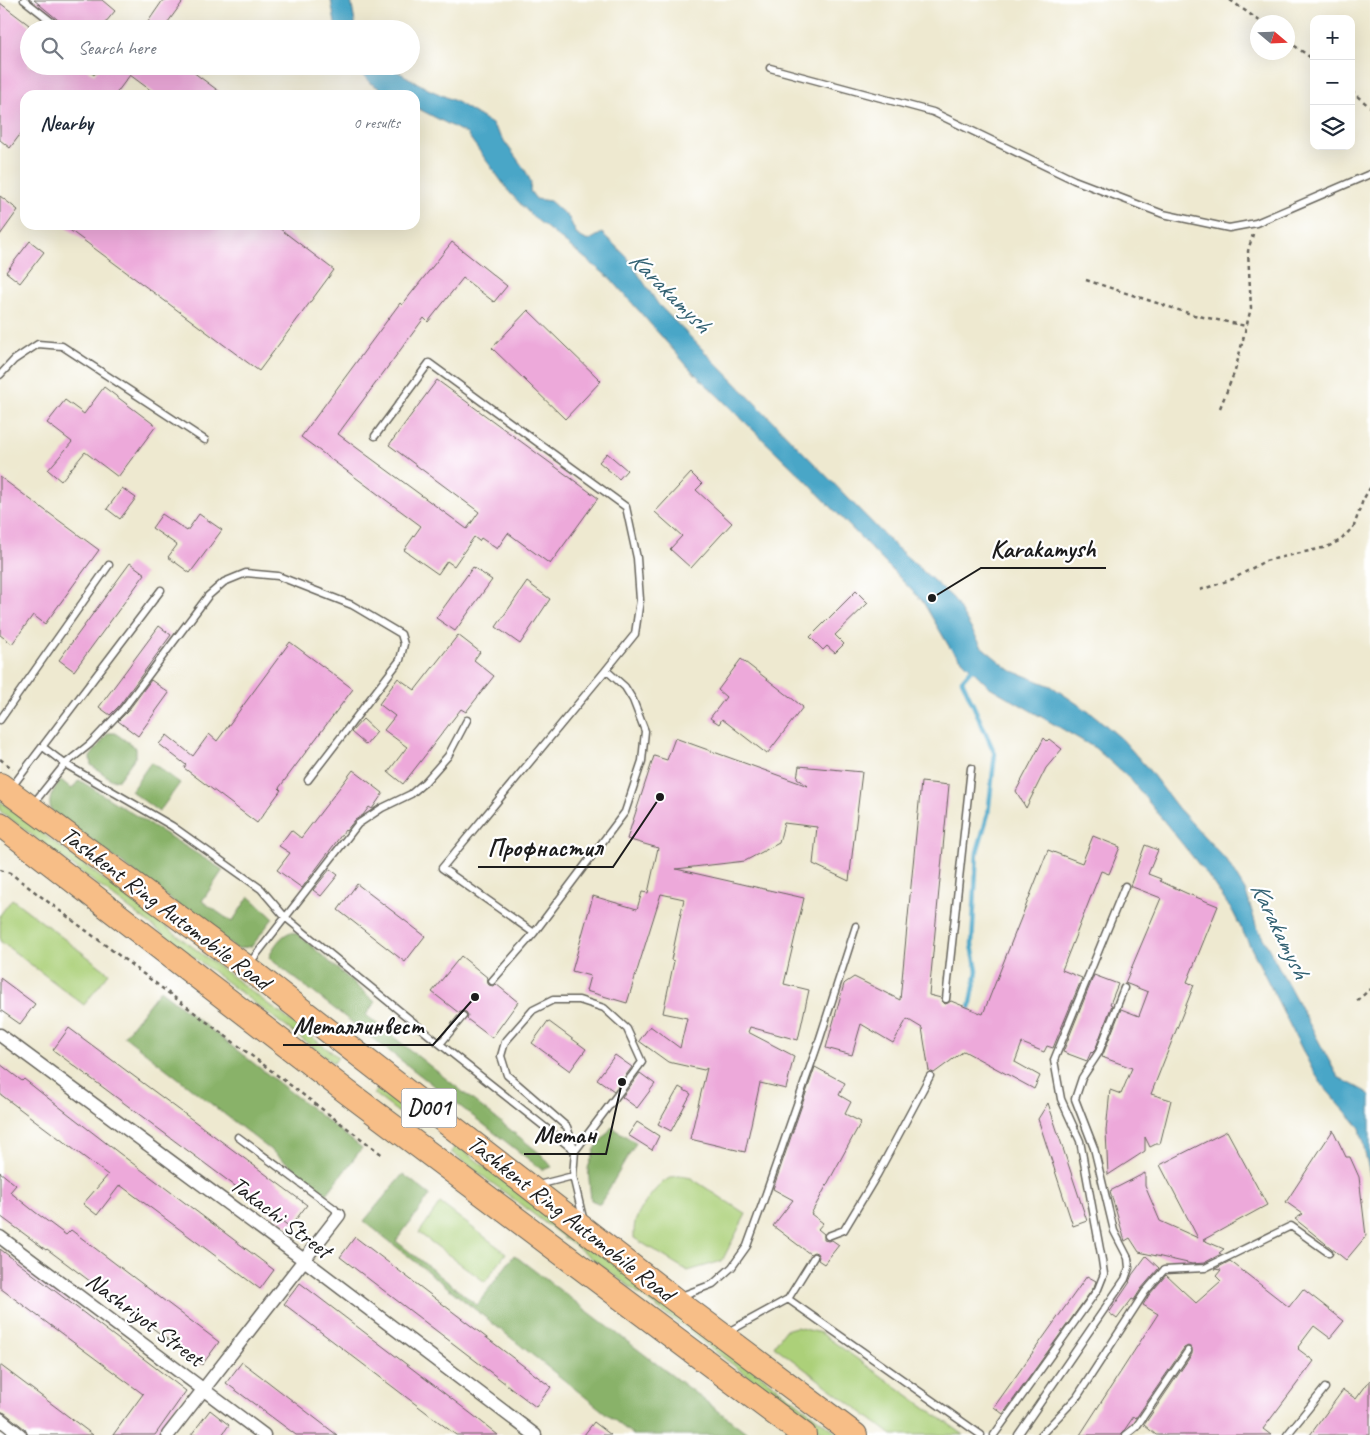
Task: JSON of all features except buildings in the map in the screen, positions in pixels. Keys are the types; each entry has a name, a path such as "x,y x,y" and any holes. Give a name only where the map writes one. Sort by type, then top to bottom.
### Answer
{"highway":[{"name":"Tashkent Ring Automobile Road","path":"5,788 246,967 674,1298 855,1435"},
{"name":"Tashkent Ring Automobile Road","path":"0,824 347,1092 804,1435"},
{"path":"347,1092 370,1062"},
{"path":"426,1152 449,1124"}],"street":[{"name":"Takachi Street","path":"0,1035 304,1260 535,1435"},
{"path":"168,1435 338,1215"},
{"name":"Nashriyot Street","path":"0,1237 264,1435"},
{"path":"0,1420 20,1435"}],"lane":[{"path":"24,0 50,20"},
{"path":"770,68 933,112 1074,180 1163,214 1229,228 1256,222 1370,174"},
{"path":"0,374 14,360 38,344 62,346 205,440"},
{"path":"375,436 429,363 626,507 637,558 640,600 635,634 442,868 534,932"},
{"path":"0,720 109,565"},
{"path":"30,807 65,764 90,744 123,709 208,596 224,582 246,573 278,576 352,605 400,634 404,644 400,660 308,780"},
{"path":"5,788 43,747 161,590"},
{"path":"492,982 534,932 625,812 642,761 644,731 633,700 625,687 606,670"},
{"path":"246,967 358,824 382,808 411,794 425,782 448,756 467,720"},
{"path":"43,747 65,764 172,826 261,889 285,917 440,1044 575,1151"},
{"path":"946,999 971,768"},
{"path":"994,1435 1098,1289 1104,1274 1080,1141 1061,1099 1054,1060 1125,886"},
{"path":"674,1298 712,1284 732,1267 747,1246 819,1041 856,926"},
{"path":"1018,1435 1125,1279 1129,1268 1128,1258 1114,1231 1094,1148 1075,1099 1082,1078 1099,1052 1124,988"},
{"path":"575,1151 642,1062 627,1029 604,1008 580,1000 553,1000 533,1010 506,1042 501,1056 507,1075 567,1127 575,1151 573,1176 579,1207 587,1231"},
{"path":"440,1044 463,1016"},
{"path":"828,1236 844,1230 877,1175 930,1076"},
{"path":"238,1138 331,1206 338,1215"},
{"path":"530,1186 573,1176"},
{"path":"1041,1435 1077,1397 1145,1292 1164,1270 1205,1268 1291,1226 1329,1253"},
{"path":"723,1335 788,1299 814,1257"},
{"path":"788,1299 981,1435"},
{"path":"1126,1435 1136,1428 1188,1350"},
{"path":"1287,1435 1325,1388"}],"path":[{"path":"1230,0 1251,15"},
{"path":"1295,47 1310,57"},
{"path":"1355,94 1370,107"},
{"path":"1220,408 1235,371 1251,308 1248,251 1256,222"},
{"path":"1086,280 1194,315 1246,326"},
{"path":"1200,590 1233,579 1265,561 1327,547 1341,540 1354,526 1363,500 1370,488"},
{"path":"0,870 10,873 384,1156"},
{"path":"1357,1001 1370,989"}],"green space":[{"path":"108,733 115,733 136,748 136,756 119,779 112,780 91,765 90,757"},
{"path":"151,762 180,783 159,812 131,791"},
{"path":"61,780 72,789 79,780 223,870 202,901 232,922 249,896 273,918 252,946 237,949 51,810 51,797"},
{"path":"0,801 338,1057 334,1063 0,811"},
{"path":"12,899 109,973 84,1005 0,941 0,915"},
{"path":"291,932 298,934 375,1002 366,1015 542,1155 552,1167 541,1169 269,958 277,942"},
{"path":"160,990 362,1148 327,1194 124,1036"},
{"path":"379,1087 416,1115 411,1122 374,1094"},
{"path":"612,1127 636,1143 600,1204 591,1200 588,1168 595,1149"},
{"path":"456,1145 840,1435 826,1435 451,1152"},
{"path":"403,1174 430,1195 396,1241 477,1305 514,1255 750,1435 633,1435 364,1221"},
{"path":"681,1176 691,1178 746,1214 722,1261 688,1271 634,1238 635,1222 651,1195 668,1179"},
{"path":"440,1203 506,1253 485,1282 419,1233"},
{"path":"796,1327 821,1333 964,1435 892,1435 774,1346 785,1330"}],"water":[{"path":"331,0 351,0 354,20 334,20"},
{"path":"363,75 404,75 455,101 492,124 525,170 531,182 530,191 536,199 550,201 569,218 577,235 588,241 602,233 627,257 658,304 896,547 953,598 982,647 1010,670 1051,686 1095,716 1122,739 1178,808 1227,861 1246,892 1256,925 1338,1077 1368,1093 1370,1096 1370,1176 1360,1128 1323,1086 1312,1069 1233,912 1208,876 1131,780 1095,748 988,686 950,648 923,602 806,481 690,369 611,279 532,216 510,193 467,134 420,110 420,90 383,90 370,83"}],"waterway":[{"path":"970,1008 977,971 972,945 977,852 988,814 995,754 962,680 975,665"}],"place":[{"name":"Karakamysh","path":"932,598"},
{"name":"Профнастил","path":"660,797"},
{"name":"Металлинвест","path":"475,997"},
{"name":"Метан","path":"622,1082"}]}
